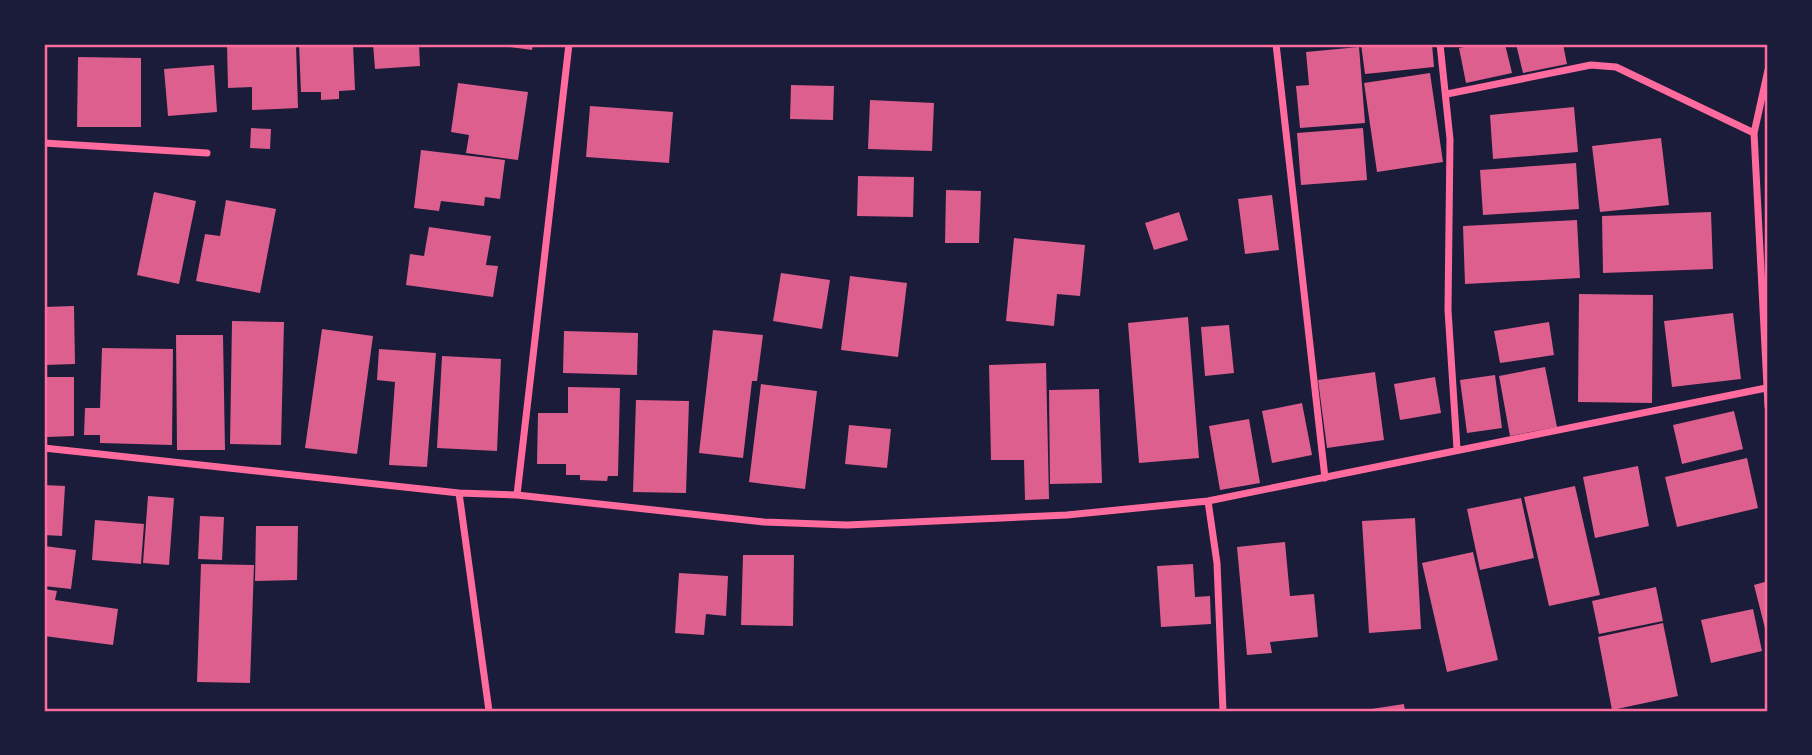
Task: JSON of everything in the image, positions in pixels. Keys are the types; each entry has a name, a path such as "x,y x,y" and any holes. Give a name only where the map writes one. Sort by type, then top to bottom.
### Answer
{"street":[{"path":"517,495 569,44"},
{"path":"1276,44 1325,478"},
{"path":"1440,44 1450,139 1448,324 1457,449"},
{"path":"1447,94 1591,65 1616,67 1755,133"},
{"path":"1768,70 1755,133 1768,406"},
{"path":"44,143 207,153"},
{"path":"44,448 459,493 517,495 764,522 846,525 1068,514 1208,501 1766,388"},
{"path":"459,493 489,711"},
{"path":"1208,501 1217,563 1223,711"}],"building":[{"path":"227,44 296,44 298,108 252,110 252,87 228,88"},
{"path":"299,44 353,44 355,90 339,91 339,99 321,100 321,92 301,92"},
{"path":"373,44 419,44 420,66 375,69"},
{"path":"488,44 533,44 532,50"},
{"path":"1361,44 1432,44 1434,67 1365,74"},
{"path":"1479,44 1505,44 1512,73 1466,83 1459,48"},
{"path":"1516,44 1563,44 1567,64 1523,73"},
{"path":"1359,47 1365,123 1300,128 1296,86 1309,85 1306,52"},
{"path":"78,57 141,58 141,127 77,127"},
{"path":"214,65 217,112 168,116 164,69"},
{"path":"1430,73 1443,162 1377,172 1364,83"},
{"path":"458,83 528,92 518,160 466,153 469,135 451,132"},
{"path":"791,85 834,86 833,120 790,119"},
{"path":"870,100 934,103 932,151 868,149"},
{"path":"590,106 673,112 669,163 586,157"},
{"path":"1574,107 1578,152 1493,159 1490,115"},
{"path":"251,128 271,129 270,149 250,148"},
{"path":"1363,128 1367,180 1301,185 1297,133"},
{"path":"1661,138 1669,205 1600,212 1592,146"},
{"path":"421,150 505,160 500,199 485,197 484,206 441,201 439,211 414,208"},
{"path":"1576,163 1579,209 1483,215 1480,170"},
{"path":"858,176 914,177 913,217 857,216"},
{"path":"946,190 981,191 979,243 945,243"},
{"path":"154,192 196,201 179,284 137,275"},
{"path":"1272,195 1279,250 1245,254 1238,199"},
{"path":"226,200 276,209 260,293 196,281 205,234 220,236"},
{"path":"1179,212 1188,240 1154,250 1145,223"},
{"path":"1711,212 1713,269 1603,273 1602,216"},
{"path":"1577,220 1580,278 1465,284 1463,226"},
{"path":"429,227 491,236 486,265 498,266 493,297 406,285 410,254 424,256"},
{"path":"1014,238 1085,245 1080,296 1057,294 1054,326 1006,321"},
{"path":"781,273 830,280 822,329 773,321"},
{"path":"850,276 907,283 898,357 841,350"},
{"path":"1579,294 1653,295 1652,403 1578,402"},
{"path":"74,306 75,364 44,365 44,307"},
{"path":"1733,313 1741,379 1672,387 1664,321"},
{"path":"1188,317 1199,458 1139,463 1128,323"},
{"path":"232,321 284,322 281,445 230,444"},
{"path":"1549,322 1554,355 1500,363 1494,331"},
{"path":"1229,325 1234,373 1205,376 1201,327"},
{"path":"322,329 373,336 357,454 305,448"},
{"path":"713,330 763,335 757,381 752,381 743,458 699,453"},
{"path":"564,331 638,333 637,375 563,373"},
{"path":"176,335 223,335 225,450 177,450"},
{"path":"102,348 173,349 172,445 100,443 100,435 84,435 85,408 100,408"},
{"path":"379,349 436,353 427,467 389,465 395,382 377,380"},
{"path":"442,356 501,359 497,451 437,448"},
{"path":"1046,363 1049,499 1025,500 1024,460 991,460 989,365"},
{"path":"1545,367 1557,427 1510,436 1499,376"},
{"path":"1375,372 1384,440 1327,448 1318,380"},
{"path":"1495,375 1502,428 1467,433 1460,380"},
{"path":"46,377 74,377 74,436 47,437"},
{"path":"1435,377 1441,413 1400,420 1394,384"},
{"path":"761,384 817,391 805,489 749,482"},
{"path":"568,387 620,388 618,476 608,476 607,481 580,480 580,475 566,475 566,464 537,464 538,413 568,413"},
{"path":"1099,389 1102,483 1050,484 1049,390"},
{"path":"636,400 689,401 686,493 633,492"},
{"path":"1302,403 1312,455 1272,463 1262,411"},
{"path":"1734,411 1743,449 1682,464 1673,425"},
{"path":"1249,419 1260,483 1220,490 1209,426"},
{"path":"849,425 891,429 887,468 845,464"},
{"path":"1747,458 1758,508 1677,527 1665,477"},
{"path":"1638,466 1649,526 1595,538 1583,477"},
{"path":"44,485 65,486 62,536 44,535"},
{"path":"1575,486 1600,595 1549,606 1524,497"},
{"path":"148,496 174,498 169,565 143,563"},
{"path":"1521,498 1534,558 1480,570 1467,509"},
{"path":"200,516 224,517 222,560 198,559"},
{"path":"1415,518 1421,629 1369,633 1362,521"},
{"path":"95,520 144,524 141,564 92,560"},
{"path":"256,526 298,526 297,580 255,581"},
{"path":"1285,542 1290,596 1314,594 1318,637 1270,642 1272,653 1247,655 1237,547"},
{"path":"44,546 76,550 71,589 44,586"},
{"path":"1473,552 1498,660 1447,672 1422,563"},
{"path":"743,555 794,555 793,626 741,625"},
{"path":"201,564 254,565 250,683 197,682"},
{"path":"1193,564 1195,597 1210,596 1211,624 1161,627 1157,566"},
{"path":"679,573 728,576 726,616 706,614 704,635 675,633"},
{"path":"1768,581 1768,636 1767,636 1754,585"},
{"path":"1656,587 1663,621 1599,634 1592,601"},
{"path":"44,589 57,591 55,600 118,609 113,645 44,636"},
{"path":"1753,609 1762,651 1711,663 1701,620"},
{"path":"1663,623 1678,696 1612,710 1598,637"},
{"path":"1404,704 1405,711 1365,711 1365,710"}]}
